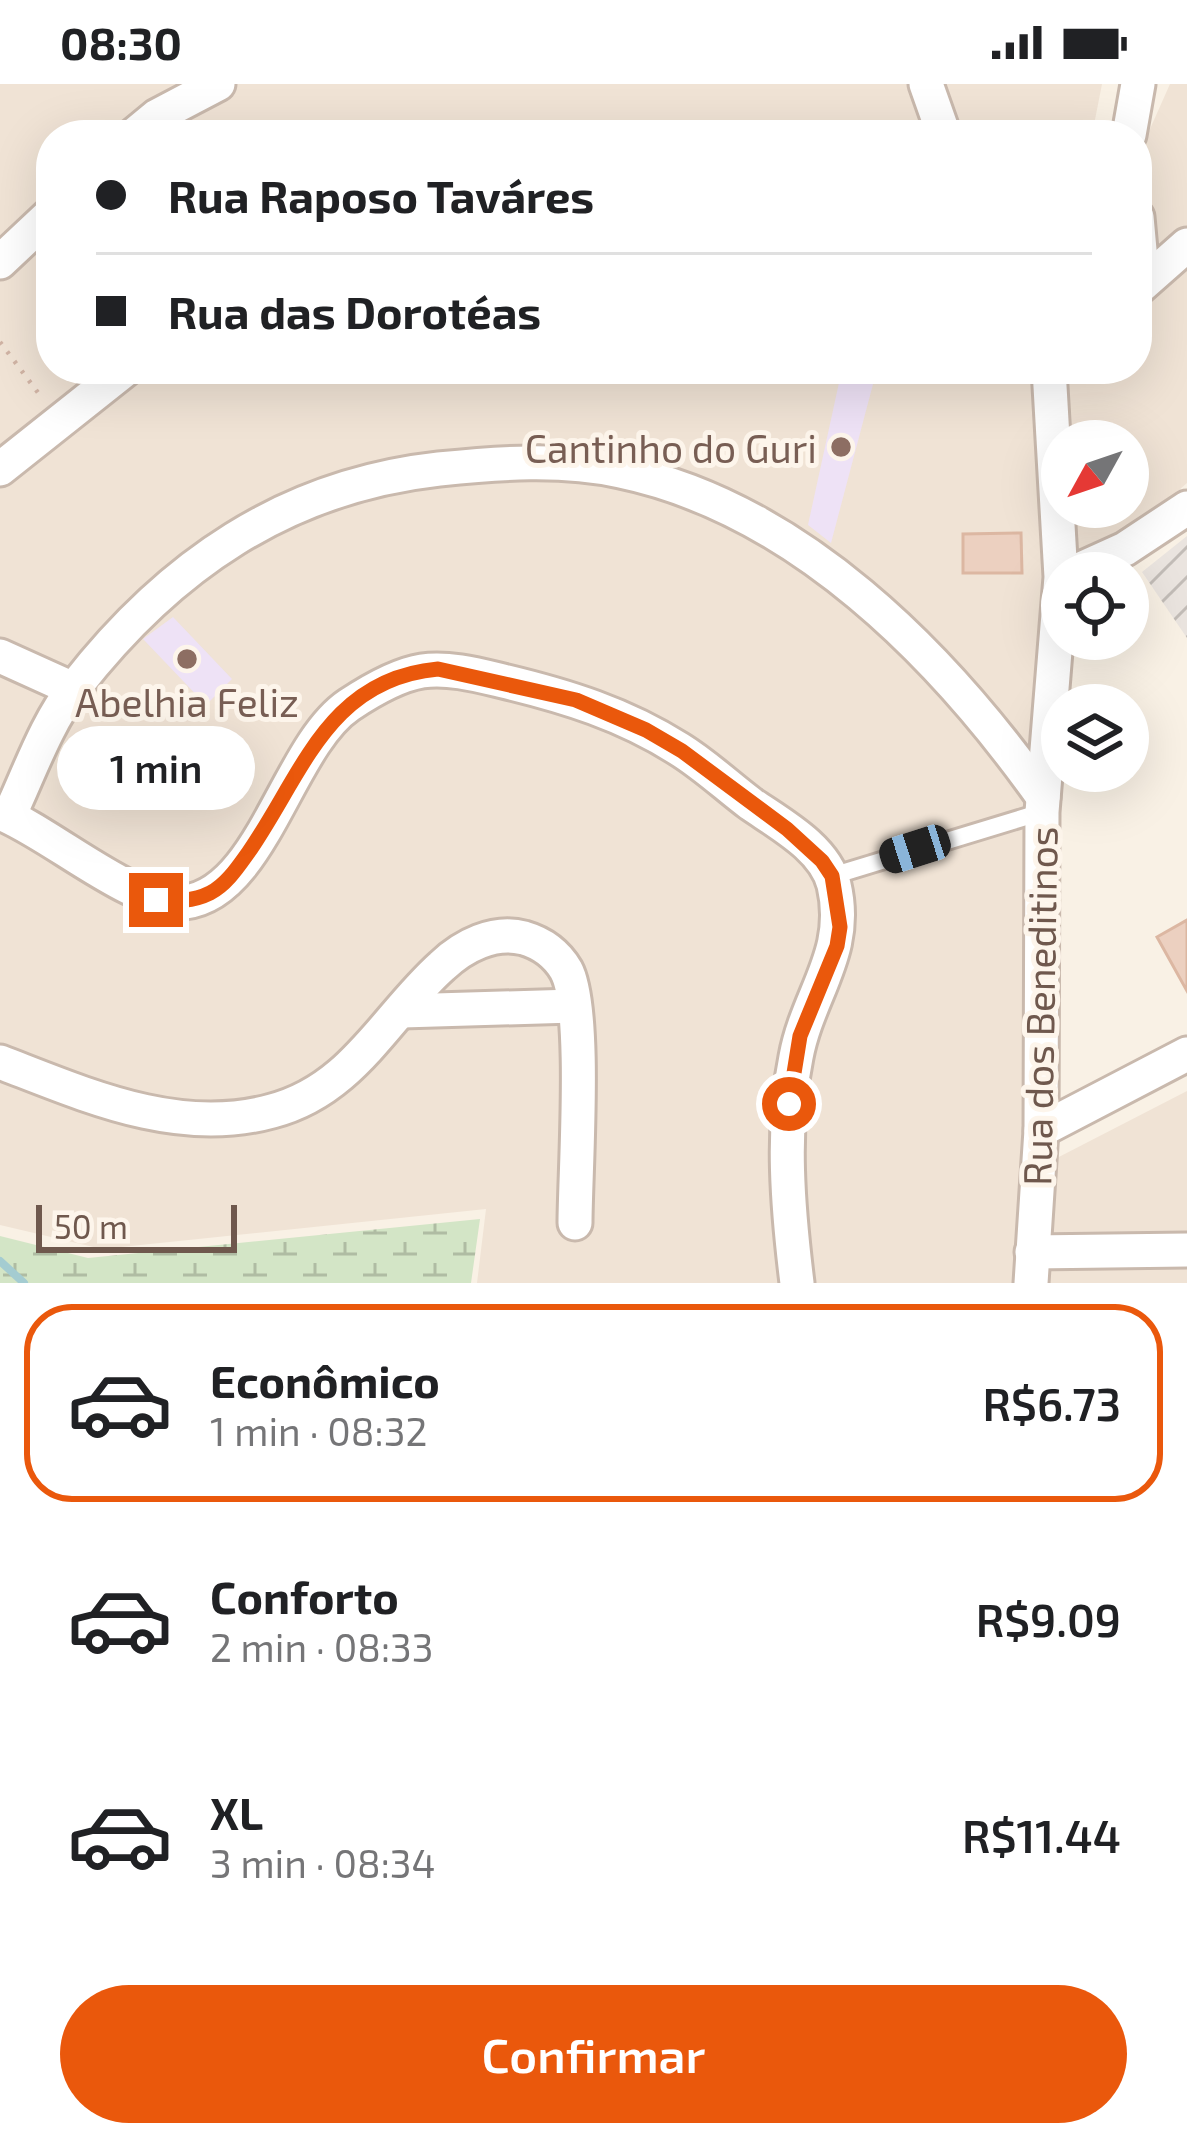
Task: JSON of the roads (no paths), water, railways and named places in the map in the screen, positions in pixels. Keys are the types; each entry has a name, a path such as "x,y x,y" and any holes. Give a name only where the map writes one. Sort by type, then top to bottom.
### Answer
{"street":[{"path":"152,120 218,84"},
{"path":"926,84 939,120"},
{"path":"1132,120 1138,84"},
{"path":"0,262 36,228"},
{"path":"1152,276 1187,245"},
{"path":"0,469 107,384"},
{"name":"Rua dos Beneditinos","path":"1050,384 1060,552"},
{"path":"797,1283 789,1192 789,1104 800,1036 837,946 840,927 832,876 787,829 682,751 576,700 438,669 418,671 393,680 334,716 235,872 214,892 187,902 156,900 5,814 73,689 176,580 218,546 305,503 400,473 561,463 620,471 678,488 780,538 834,577 934,663 976,709 1043,805"},
{"path":"1118,552 1187,508"},
{"path":"0,656 73,689"},
{"name":"Rua dos Beneditinos","path":"1031,1267 1041,1130 1043,805 1054,660"},
{"path":"0,1062 144,1113 221,1120 276,1111 335,1080 370,1049 445,963 477,941 512,935 542,943 567,970 574,1006 575,1223"},
{"path":"402,1011 574,1006"},
{"path":"1041,1130 1187,1054"},
{"path":"1031,1267 1187,1250"}],"lane":[{"path":"832,876 1043,805"}],"waterway":[{"path":"0,1261 24,1283"}],"place":[{"name":"Cantinho do Guri","path":"841,447"},
{"name":"Abelhia Feliz","path":"187,659"}]}
